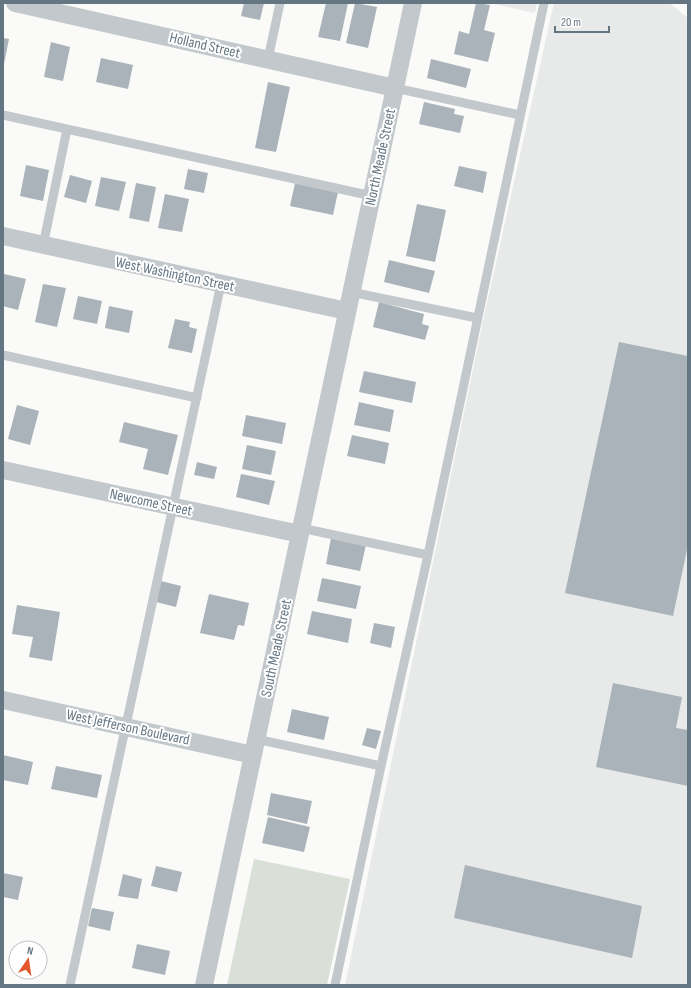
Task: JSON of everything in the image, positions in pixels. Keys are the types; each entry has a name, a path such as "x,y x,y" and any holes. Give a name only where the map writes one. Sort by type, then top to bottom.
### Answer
{"street":[{"name":"Holland Street","path":"15,3 395,88"},
{"name":"North Meade Street","path":"347,311 413,3"},
{"name":"West Washington Street","path":"3,236 347,311"},
{"name":"South Meade Street","path":"204,985 347,311"},
{"name":"Newcome Street","path":"3,470 172,506 300,531"},
{"name":"West Jefferson Boulevard","path":"3,700 125,727 255,747"}],"lane":[{"path":"268,59 280,3"},
{"path":"335,985 381,766 428,555 544,3"},
{"path":"395,88 520,114"},
{"path":"3,115 372,196"},
{"path":"44,246 67,129"},
{"path":"70,985 221,284"},
{"path":"351,292 478,318"},
{"path":"3,355 197,398"},
{"path":"300,531 428,555"},
{"path":"255,747 381,766"}],"shaded area":[{"path":"490,3 537,3 535,13"},
{"path":"554,3 669,3 688,18 688,985 345,985 483,321"},
{"path":"254,859 350,879 327,985 227,985"}],"building":[{"path":"244,3 264,3 260,20 241,16"},
{"path":"326,3 348,3 340,41 318,37"},
{"path":"355,3 377,7 368,48 346,43"},
{"path":"476,3 490,5 484,30 495,33 488,62 454,54 459,31 469,34"},
{"path":"3,38 9,39 4,64 3,64"},
{"path":"51,42 70,47 63,81 44,77"},
{"path":"101,58 133,65 128,89 96,82"},
{"path":"431,59 471,69 466,88 427,78"},
{"path":"268,82 290,87 276,152 255,148"},
{"path":"424,102 455,109 454,114 464,116 460,133 419,124"},
{"path":"26,165 49,170 43,201 20,196"},
{"path":"459,166 487,172 483,193 454,186"},
{"path":"188,169 208,173 204,193 184,189"},
{"path":"70,175 92,181 86,203 64,197"},
{"path":"101,177 126,182 119,211 95,206"},
{"path":"136,183 156,187 149,222 129,218"},
{"path":"295,183 338,192 333,215 290,206"},
{"path":"165,194 189,199 182,232 158,228"},
{"path":"417,204 446,210 435,262 406,256"},
{"path":"389,260 435,271 429,293 384,282"},
{"path":"4,274 26,279 18,310 3,306"},
{"path":"43,284 66,288 57,327 35,322"},
{"path":"78,296 102,301 97,324 73,319"},
{"path":"379,302 424,314 422,324 429,326 425,340 373,327"},
{"path":"109,306 133,311 129,333 105,328"},
{"path":"175,319 190,322 189,327 197,329 192,353 168,348"},
{"path":"619,342 688,356 688,545 673,616 565,593"},
{"path":"364,371 416,382 412,403 359,392"},
{"path":"359,402 394,410 390,432 354,425"},
{"path":"17,405 39,411 30,445 8,439"},
{"path":"246,415 286,423 282,444 242,436"},
{"path":"124,422 178,435 168,475 143,469 148,449 119,442"},
{"path":"352,435 389,443 385,464 347,456"},
{"path":"247,445 276,451 271,475 242,469"},
{"path":"197,462 217,467 214,479 194,475"},
{"path":"241,474 275,481 269,505 236,497"},
{"path":"331,538 366,545 360,571 326,564"},
{"path":"322,578 361,586 356,609 317,601"},
{"path":"161,581 181,586 176,607 156,602"},
{"path":"209,594 249,603 244,626 238,625 234,640 200,633"},
{"path":"17,605 60,612 52,661 29,657 33,637 12,634"},
{"path":"312,611 352,619 348,643 307,634"},
{"path":"374,623 395,627 391,648 370,643"},
{"path":"613,683 682,697 676,728 688,730 688,786 596,767"},
{"path":"292,709 329,717 324,740 287,732"},
{"path":"367,728 381,731 376,749 362,745"},
{"path":"3,755 33,762 28,785 3,780"},
{"path":"56,766 102,775 97,798 51,789"},
{"path":"271,793 312,801 307,824 267,815"},
{"path":"268,817 310,827 304,852 262,843"},
{"path":"465,865 642,906 632,958 454,918"},
{"path":"156,866 182,872 177,892 151,886"},
{"path":"3,873 23,877 18,900 3,897"},
{"path":"123,874 142,879 138,899 118,896"},
{"path":"92,908 114,912 110,931 88,926"},
{"path":"137,944 170,951 165,975 132,968"}]}
